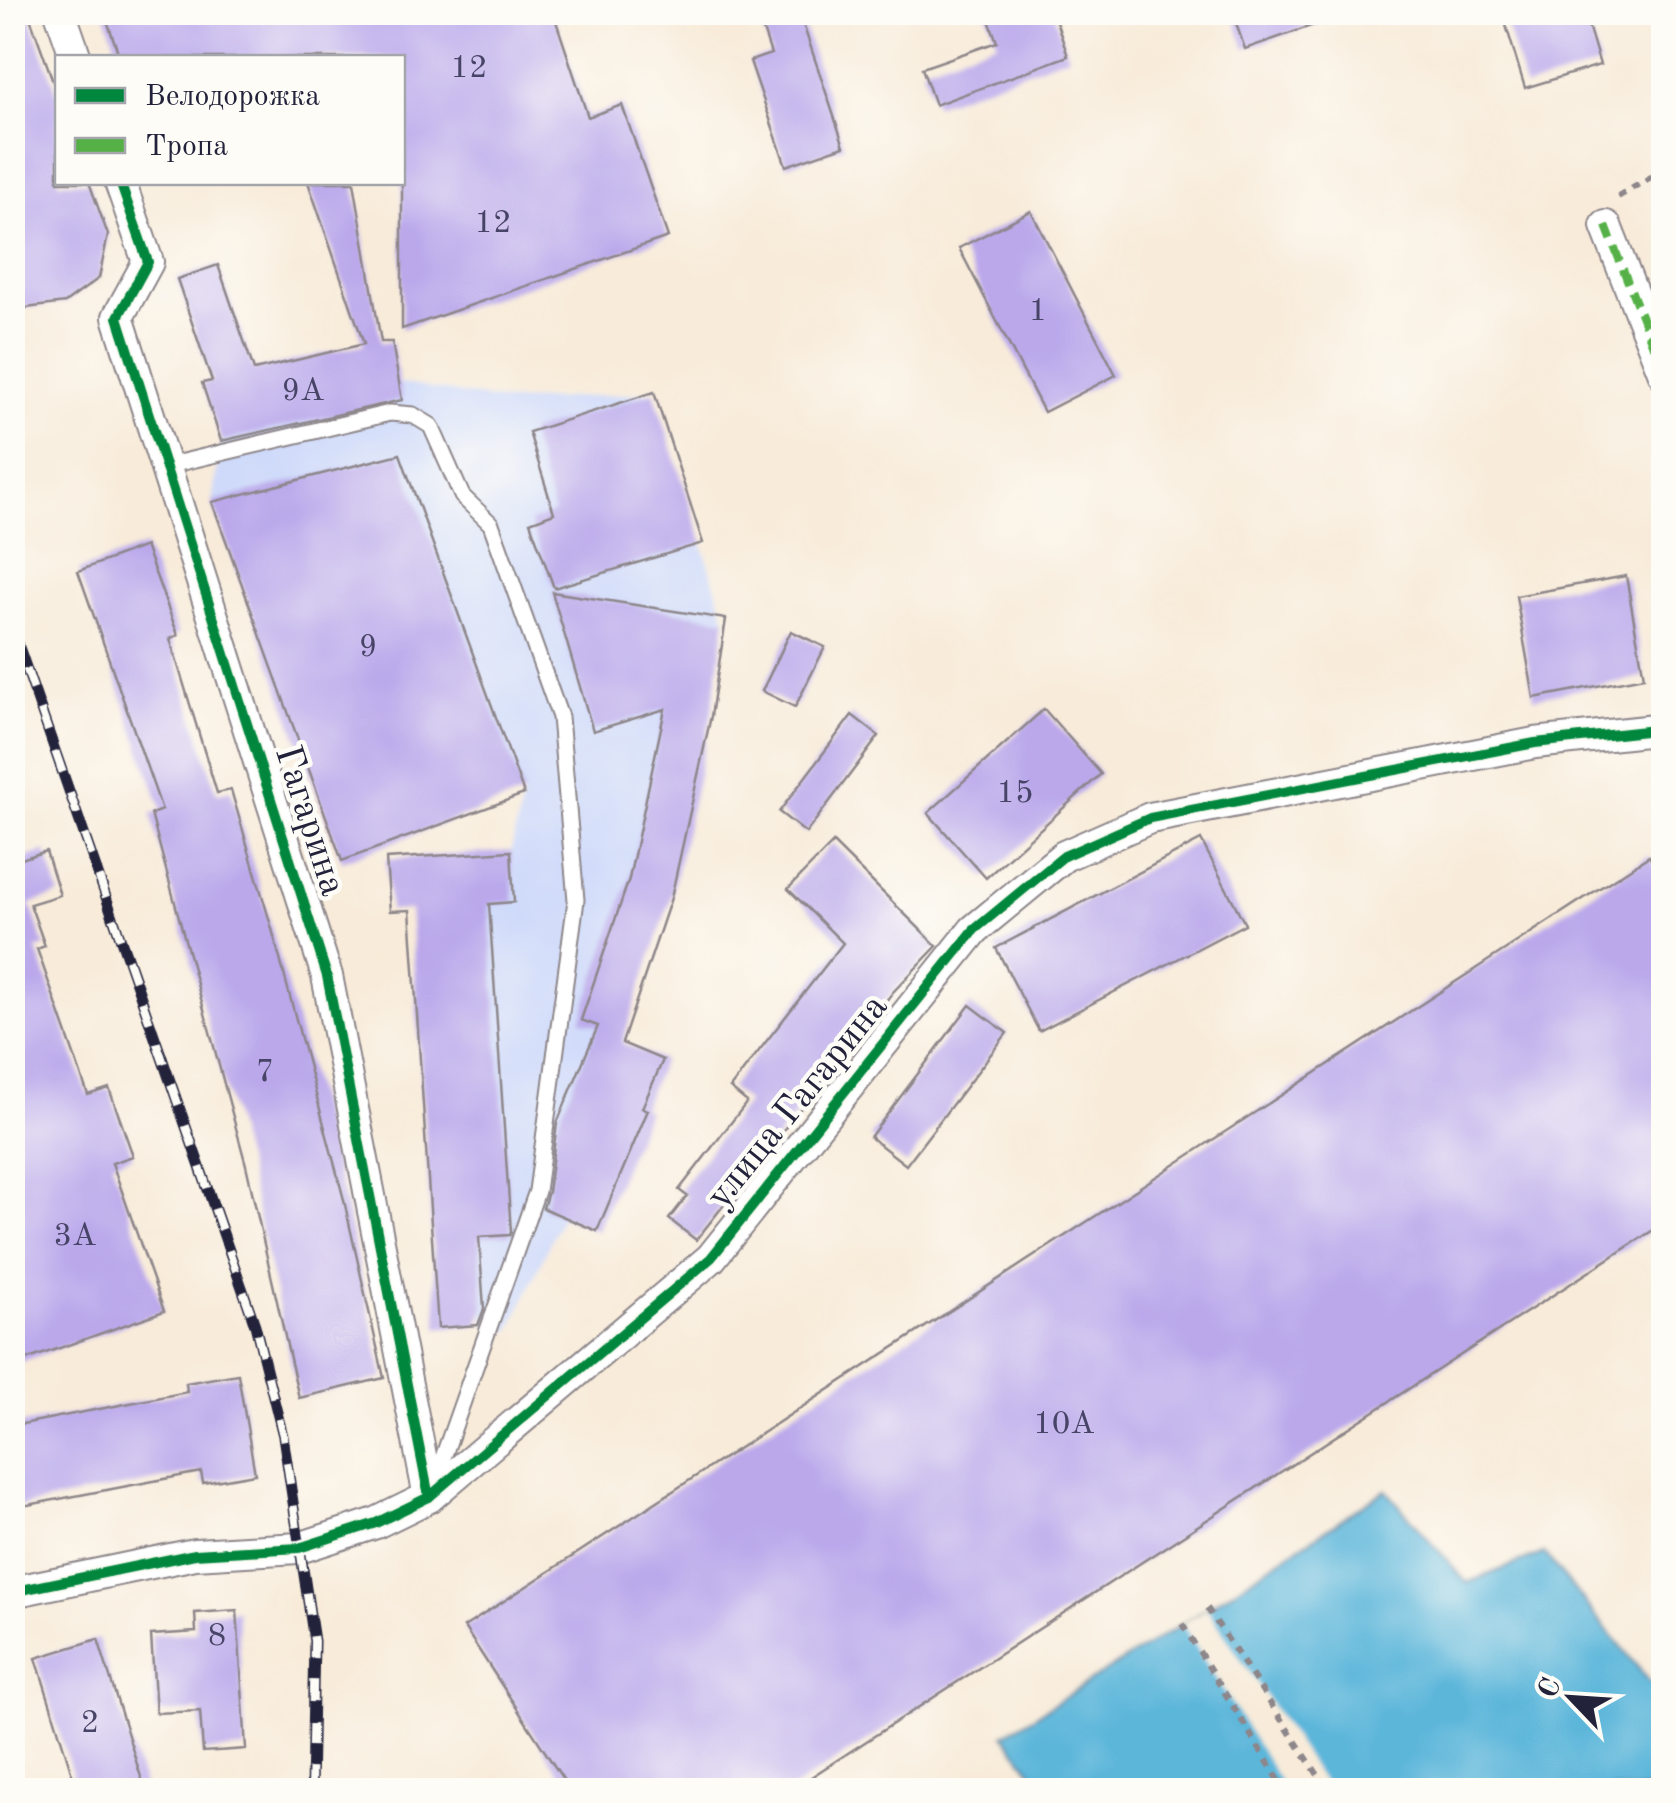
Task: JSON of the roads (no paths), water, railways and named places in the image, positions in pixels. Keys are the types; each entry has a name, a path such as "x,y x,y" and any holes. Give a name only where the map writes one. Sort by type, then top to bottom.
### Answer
{"street":[{"path":"60,12 75,55"},
{"name":"Гагарина","path":"121,185 148,262 118,318 327,976 430,1498"},
{"path":"1606,226 1664,374"},
{"name":"улица Гагарина","path":"12,1592 195,1554 299,1548 376,1523 430,1498 711,1258 974,930 1064,856 1150,818 1535,742 1664,730"}],"lane":[{"path":"166,466 390,412 413,416 430,426 462,496 491,524 560,717 576,900 537,1191 430,1498"}],"water":[{"path":"1386,1490 1467,1583 1544,1553 1663,1698 1663,1790 1046,1790 1004,1735 1182,1624"}],"railway":[{"path":"12,627 255,1325 283,1436 314,1641 311,1790"}]}
